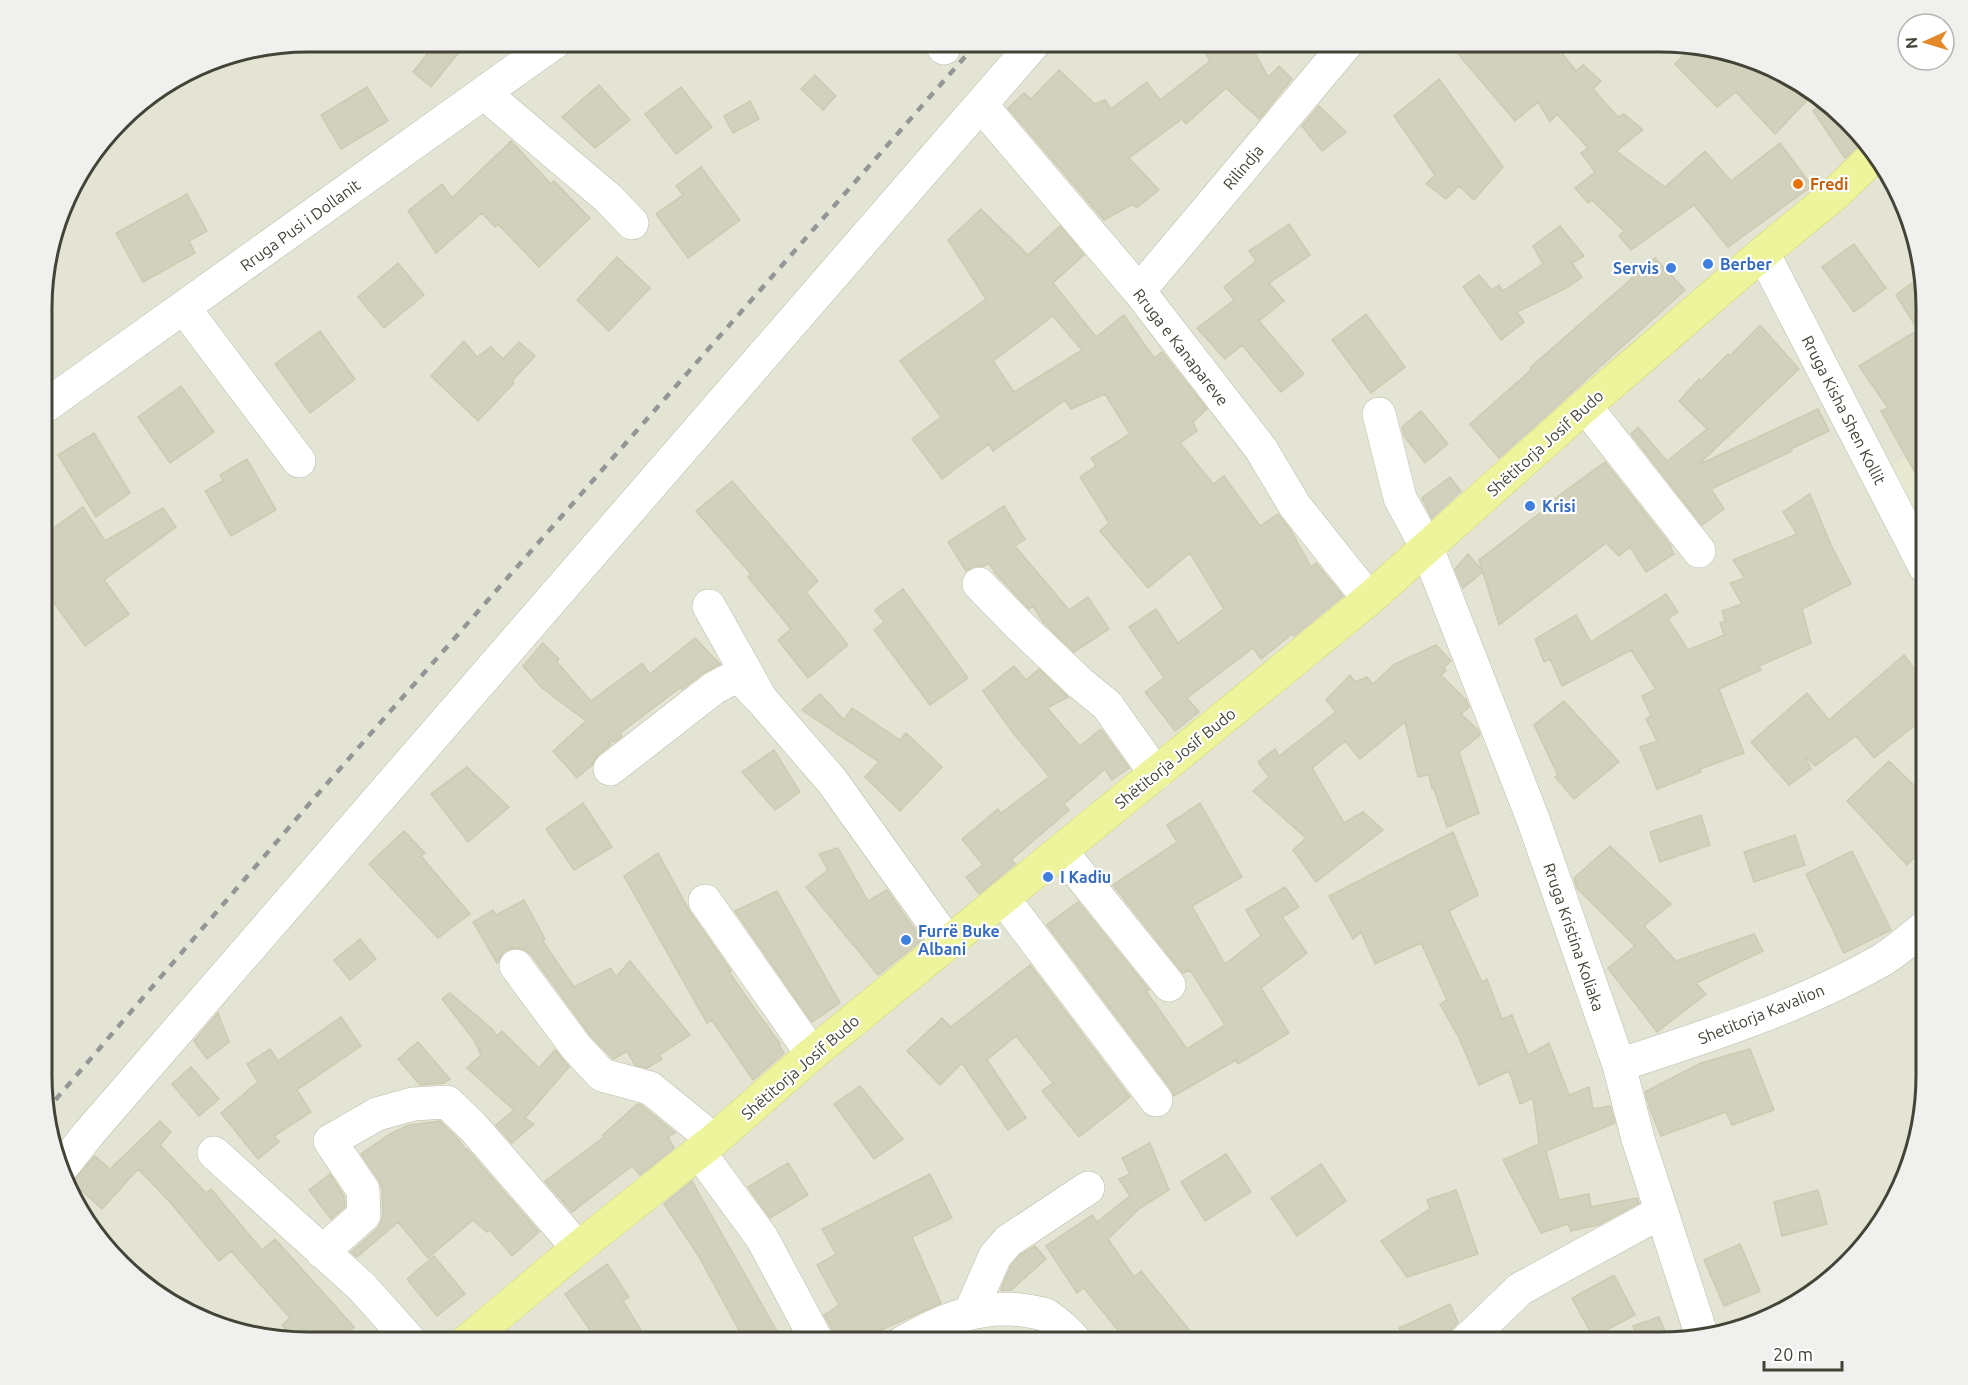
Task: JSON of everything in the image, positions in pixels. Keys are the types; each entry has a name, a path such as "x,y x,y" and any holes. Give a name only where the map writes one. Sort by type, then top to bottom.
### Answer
{"main road":[{"name":"Shëtitorja Josif Budo","path":"476,1333 578,1248 707,1146 813,1054 1369,599 1585,406 1836,193 1869,161"}],"street":[{"name":"Rruga Pusi i Dollanit","path":"52,401 541,52"},
{"path":"67,1161 1026,52"},
{"name":"Rilindja","path":"1139,291 1340,52"},
{"path":"484,93 608,198 632,223"},
{"name":"Rruga e Kanapareve","path":"981,105 1139,291 1261,449 1295,506 1369,599"},
{"name":"Rruga Kisha Shen Kollit","path":"1763,253 1916,550"},
{"path":"184,308 299,461"},
{"path":"1585,406 1699,550"},
{"name":"Rruga Kristina Koliaka","path":"1379,414 1400,498 1427,548 1533,819 1618,1065 1638,1139 1700,1329"},
{"path":"979,584 1026,633 1107,705 1156,774"},
{"path":"709,606 761,699"},
{"path":"610,769 714,688 740,677 832,781 948,943"},
{"path":"1060,851 1168,985"},
{"path":"1003,898 1156,1100"},
{"path":"705,901 813,1054"},
{"name":"Shetitorja Kavalion","path":"1618,1065 1684,1044 1793,1004 1883,959 1916,934"},
{"path":"516,966 576,1047 602,1075 650,1088 707,1146 762,1238 813,1333"},
{"path":"322,1252 364,1215 363,1190 330,1141 377,1114 413,1104 447,1102 472,1125 578,1248"},
{"path":"214,1153 362,1287 403,1333"},
{"path":"970,1312 995,1256 1008,1241 1088,1188"},
{"path":"1474,1333 1520,1289 1661,1212"},
{"path":"920,1333 946,1319 970,1312 994,1309 1017,1309 1045,1314 1069,1333"}],"shaded area":[{"path":"1660,52 1709,57 1742,66 1773,79 1815,105 1841,127 1863,153 1889,195 1907,242 1916,308 1916,1076 1911,1126 1902,1159 1881,1205 1863,1232 1841,1258 1815,1280 1773,1306 1726,1324 1660,1333 308,1333 259,1328 226,1319 180,1298 153,1280 127,1258 105,1232 87,1205 72,1174 61,1143 53,1093 53,292 61,242 79,195 105,153 127,127 153,105 195,79 242,61 292,53"},
{"path":"1916,452 1916,513 1891,466"}],"building":[{"path":"429,52 459,52 431,87 413,72"},
{"path":"1205,52 1254,52 1268,77 1279,66 1292,79 1259,119 1226,88 1186,124 1182,119 1129,158 1159,190 1136,208 1133,204 1104,220 1008,108 1024,93 1031,99 1059,70 1095,104 1105,100 1111,109 1147,82 1160,100 1210,61"},
{"path":"1456,52 1561,52 1576,71 1583,65 1601,81 1593,89 1618,117 1624,114 1643,130 1616,151 1665,187 1705,151 1731,181 1780,143 1812,186 1728,247 1694,205 1631,250 1619,236 1624,231 1592,200 1588,203 1575,188 1595,172 1581,153 1588,148 1557,114 1550,122 1538,102 1515,121"},
{"path":"1684,54 1726,61 1773,79 1808,100 1775,134 1736,92 1717,107 1675,64"},
{"path":"815,75 836,96 823,110 801,89"},
{"path":"1439,79 1503,167 1474,200 1459,186 1446,199 1426,184 1435,175 1394,116"},
{"path":"599,85 630,120 595,148 562,117"},
{"path":"367,87 388,121 341,149 321,115"},
{"path":"681,87 712,127 676,154 645,114"},
{"path":"750,101 759,119 733,133 724,116"},
{"path":"1319,106 1346,132 1322,151 1302,126"},
{"path":"1818,107 1841,127 1857,146 1845,158 1813,111"},
{"path":"511,141 551,184 554,181 590,218 539,267 498,224 495,227 482,213 436,253 408,211 442,184 452,198"},
{"path":"701,167 740,220 688,258 656,214 683,195 676,186"},
{"path":"187,194 207,231 189,241 195,253 143,282 116,233"},
{"path":"981,209 1028,255 1060,226 1084,255 1053,283 1096,337 1124,315 1154,358 1162,352 1207,409 1193,422 1197,431 1180,443 1213,484 1224,476 1260,526 1278,514 1291,531 1311,567 1316,563 1343,596 1294,636 1292,634 1261,659 1253,648 1187,698 1199,712 1175,731 1145,692 1164,678 1129,627 1156,609 1178,643 1224,609 1190,553 1148,588 1100,531 1109,523 1080,477 1096,466 1091,458 1130,434 1105,394 1071,409 1065,400 993,451 989,444 942,479 912,439 941,417 900,361 986,299 948,240","holes":["1053,316 1082,350 1014,392 993,361"]},
{"path":"1289,224 1310,255 1269,283 1284,301 1259,321 1304,374 1281,392 1242,345 1225,359 1197,328 1234,300 1224,287 1256,261 1249,251"},
{"path":"1560,226 1584,256 1572,263 1582,277 1570,286 1517,312 1524,322 1501,340 1463,287 1479,275 1492,290 1499,285 1503,291 1543,264 1533,246"},
{"path":"1854,244 1886,288 1854,312 1822,267"},
{"path":"617,257 650,288 609,331 577,300"},
{"path":"1655,258 1685,290 1499,458 1470,424"},
{"path":"398,263 424,295 384,328 358,297"},
{"path":"1914,281 1916,327 1896,295"},
{"path":"1366,314 1405,367 1371,393 1332,340"},
{"path":"1760,325 1799,369 1698,465 1818,409 1829,431 1711,489 1724,509 1702,525 1631,434 1638,427 1667,461 1707,429 1679,401 1699,379 1701,381 1728,354 1730,356"},
{"path":"320,331 355,379 310,413 275,364"},
{"path":"1916,331 1916,475 1881,411 1888,408 1859,366"},
{"path":"464,341 477,357 491,347 503,359 519,342 535,356 512,381 514,383 478,421 431,376"},
{"path":"181,386 214,432 170,463 138,417"},
{"path":"1421,411 1448,444 1425,463 1404,436 1402,427"},
{"path":"94,433 130,493 96,517 58,455"},
{"path":"247,459 276,510 231,536 205,491 223,481 220,475"},
{"path":"1605,462 1671,546 1674,554 1646,572 1630,547 1619,556 1606,543 1499,625 1483,572 1463,588 1455,569 1468,554 1482,570 1479,560 1552,504 1550,502"},
{"path":"1450,477 1461,491 1432,518 1422,498"},
{"path":"732,481 818,581 806,592 848,645 808,678 778,640 791,629 748,577 751,574 696,511"},
{"path":"1810,494 1831,545 1851,584 1802,609 1811,643 1759,666 1761,670 1719,689 1744,753 1700,769 1701,772 1657,789 1640,747 1657,741 1646,719 1651,716 1642,696 1656,689 1631,650 1562,686 1550,659 1544,662 1535,639 1576,615 1591,642 1666,594 1678,612 1668,619 1688,650 1724,635 1720,623 1725,621 1722,611 1742,604 1730,583 1745,578 1733,560 1797,534 1783,512"},
{"path":"1004,506 1025,539 1015,546 1069,610 1088,597 1109,629 1074,652 1043,622 1033,606 1029,609 996,574 989,563 984,566 974,566 966,571 948,542"},
{"path":"83,507 105,541 163,508 176,527 104,580 129,614 85,646 52,600 52,529"},
{"path":"903,589 968,678 930,705 874,630 884,622 875,610"},
{"path":"695,638 720,664 703,673 682,689 681,687 620,733 622,736 614,742 609,741 611,744 577,778 553,751 586,721 542,688 523,666 543,643 559,659 557,662 591,701 642,663 650,674"},
{"path":"1436,645 1451,661 1444,667 1446,671 1441,675 1466,700 1469,707 1461,714 1478,730 1480,735 1459,752 1479,813 1447,827 1429,775 1418,777 1405,722 1360,759 1345,741 1312,768 1344,823 1363,812 1383,830 1316,882 1293,850 1306,838 1253,791 1269,777 1258,762 1275,749 1279,756 1336,712 1326,700 1350,675 1355,682 1367,677 1373,684 1395,664"},
{"path":"1904,655 1916,670 1916,724 1874,758 1856,736 1815,766 1805,756 1811,769 1789,785 1751,742 1807,693 1829,720"},
{"path":"1014,666 1026,680 1039,669 1068,697 1047,708 1080,746 1101,729 1129,768 1112,780 1105,769 1064,804 1069,810 1011,860 1015,864 979,894 966,877 983,865 962,839 998,809 1001,813 1049,777 983,691"},
{"path":"820,694 844,720 852,708 900,740 906,733 942,767 900,811 865,777 879,762 802,710"},
{"path":"1564,701 1619,762 1574,799 1555,777 1558,775 1534,725"},
{"path":"774,750 800,792 775,810 742,772"},
{"path":"1889,761 1916,787 1916,856 1907,865 1847,801"},
{"path":"467,767 509,807 468,842 431,794"},
{"path":"583,803 612,847 574,870 546,829"},
{"path":"1200,803 1242,877 1192,906 1225,964 1261,936 1246,910 1285,887 1299,907 1282,917 1307,953 1261,988 1289,1033 1238,1064 1236,1060 1174,1096 1047,925 1078,902 1149,990 1146,991 1187,1049 1225,1025 1190,970 1183,973 1113,885 1177,842 1167,825"},
{"path":"1701,815 1710,845 1660,862 1650,832"},
{"path":"404,831 425,853 421,856 470,914 438,938 369,864"},
{"path":"1453,832 1478,895 1449,911 1482,982 1487,979 1502,1019 1512,1015 1528,1055 1549,1043 1569,1095 1589,1087 1593,1109 1610,1106 1615,1123 1546,1151 1559,1200 1589,1194 1591,1207 1637,1198 1639,1203 1598,1225 1571,1231 1568,1224 1541,1233 1503,1160 1539,1144 1533,1098 1520,1104 1509,1071 1479,1085 1459,1038 1440,1004 1447,1000 1421,943 1375,964 1361,932 1353,939 1329,896"},
{"path":"1795,835 1805,865 1754,882 1744,852"},
{"path":"1610,846 1671,904 1644,926 1676,961 1754,934 1763,951 1696,983 1706,994 1657,1032 1608,968 1635,946 1577,888 1574,878"},
{"path":"838,848 868,901 887,890 922,940 878,975 806,887 828,870 819,854"},
{"path":"1852,851 1891,930 1844,953 1806,874"},
{"path":"658,853 690,912 784,1053 753,1080 712,1020 707,1023 624,876"},
{"path":"777,891 840,1003 812,1022 735,911"},
{"path":"524,900 545,939 542,940 574,987 611,968 616,977 630,961 690,1035 659,1055 662,1059 647,1068 635,1065 627,1051 612,1058 590,1035 531,954 523,949 513,948 504,951 497,963 473,922 493,910 496,915"},
{"path":"360,939 376,959 350,980 334,960"},
{"path":"1030,965 1130,1097 1079,1137 1042,1091 1053,1083 1016,1036 987,1060 1026,1118 1008,1130 962,1063 940,1085 907,1051 942,1018 951,1027"},
{"path":"450,993 497,1036 502,1031 539,1068 555,1050 569,1067 525,1118 534,1124 512,1143 496,1125 514,1110 467,1068 481,1055 474,1040 442,999"},
{"path":"218,1013 229,1042 207,1059 194,1041"},
{"path":"341,1017 361,1046 297,1090 311,1112 274,1136 279,1142 258,1159 221,1113 258,1082 247,1064 270,1049 278,1061"},
{"path":"418,1042 450,1079 444,1083 420,1085 398,1059"},
{"path":"1750,1049 1774,1110 1732,1125 1726,1112 1661,1136 1645,1092 1701,1063"},
{"path":"191,1067 219,1099 199,1116 172,1084"},
{"path":"860,1086 903,1139 874,1159 834,1104"},
{"path":"637,1104 675,1133 668,1137 674,1148 640,1175 632,1166 572,1212 545,1181 604,1137 603,1135"},
{"path":"160,1121 171,1132 160,1145 206,1193 211,1189 262,1250 275,1239 354,1327 346,1333 288,1331 282,1325 290,1318 231,1251 219,1261 169,1201 138,1169 102,1209 78,1187 74,1179 95,1156 110,1169"},
{"path":"440,1121 539,1232 512,1256 490,1230 487,1232 473,1220 428,1258 398,1222 357,1257 351,1252 377,1229 383,1214 382,1189 379,1180 361,1154 390,1134 409,1125"},
{"path":"1150,1143 1169,1190 1140,1208 1108,1239 1134,1277 1141,1271 1192,1333 1120,1333 1084,1288 1077,1293 1046,1246 1092,1215 1097,1222 1130,1196 1119,1179 1130,1174 1122,1158"},
{"path":"1226,1154 1251,1192 1205,1221 1181,1182"},
{"path":"788,1163 808,1195 770,1218 748,1187"},
{"path":"1321,1164 1346,1201 1297,1236 1271,1198"},
{"path":"330,1174 344,1196 345,1207 331,1219 309,1190"},
{"path":"930,1174 952,1218 912,1237 941,1303 881,1330 883,1333 834,1333 824,1315 839,1305 817,1265 836,1254 822,1229"},
{"path":"692,1181 778,1333 741,1333 698,1255 664,1204"},
{"path":"1456,1190 1478,1254 1407,1277 1381,1241 1430,1209 1427,1200"},
{"path":"1818,1190 1827,1224 1782,1236 1774,1202"},
{"path":"1740,1244 1760,1291 1724,1306 1704,1260"},
{"path":"1035,1246 1046,1259 1011,1290 1002,1291 1011,1266 1020,1255"},
{"path":"434,1256 465,1294 437,1316 407,1279"},
{"path":"607,1264 629,1297 623,1301 643,1333 592,1333 565,1294"},
{"path":"1614,1275 1635,1315 1601,1333 1591,1333 1572,1298"},
{"path":"1450,1304 1458,1322 1449,1333 1401,1333 1399,1328"},
{"path":"1659,1317 1666,1333 1635,1333 1633,1326"}],"railway":[{"path":"54,1102 316,796 969,52"}],"place":[{"name":"Fredi","path":"1798,184"},
{"name":"Berber","path":"1708,264"},
{"name":"Servis","path":"1671,268"},
{"name":"Krisi","path":"1530,506"},
{"name":"I Kadiu","path":"1048,877"},
{"name":"Furrë Buke Albani","path":"906,940"}]}
